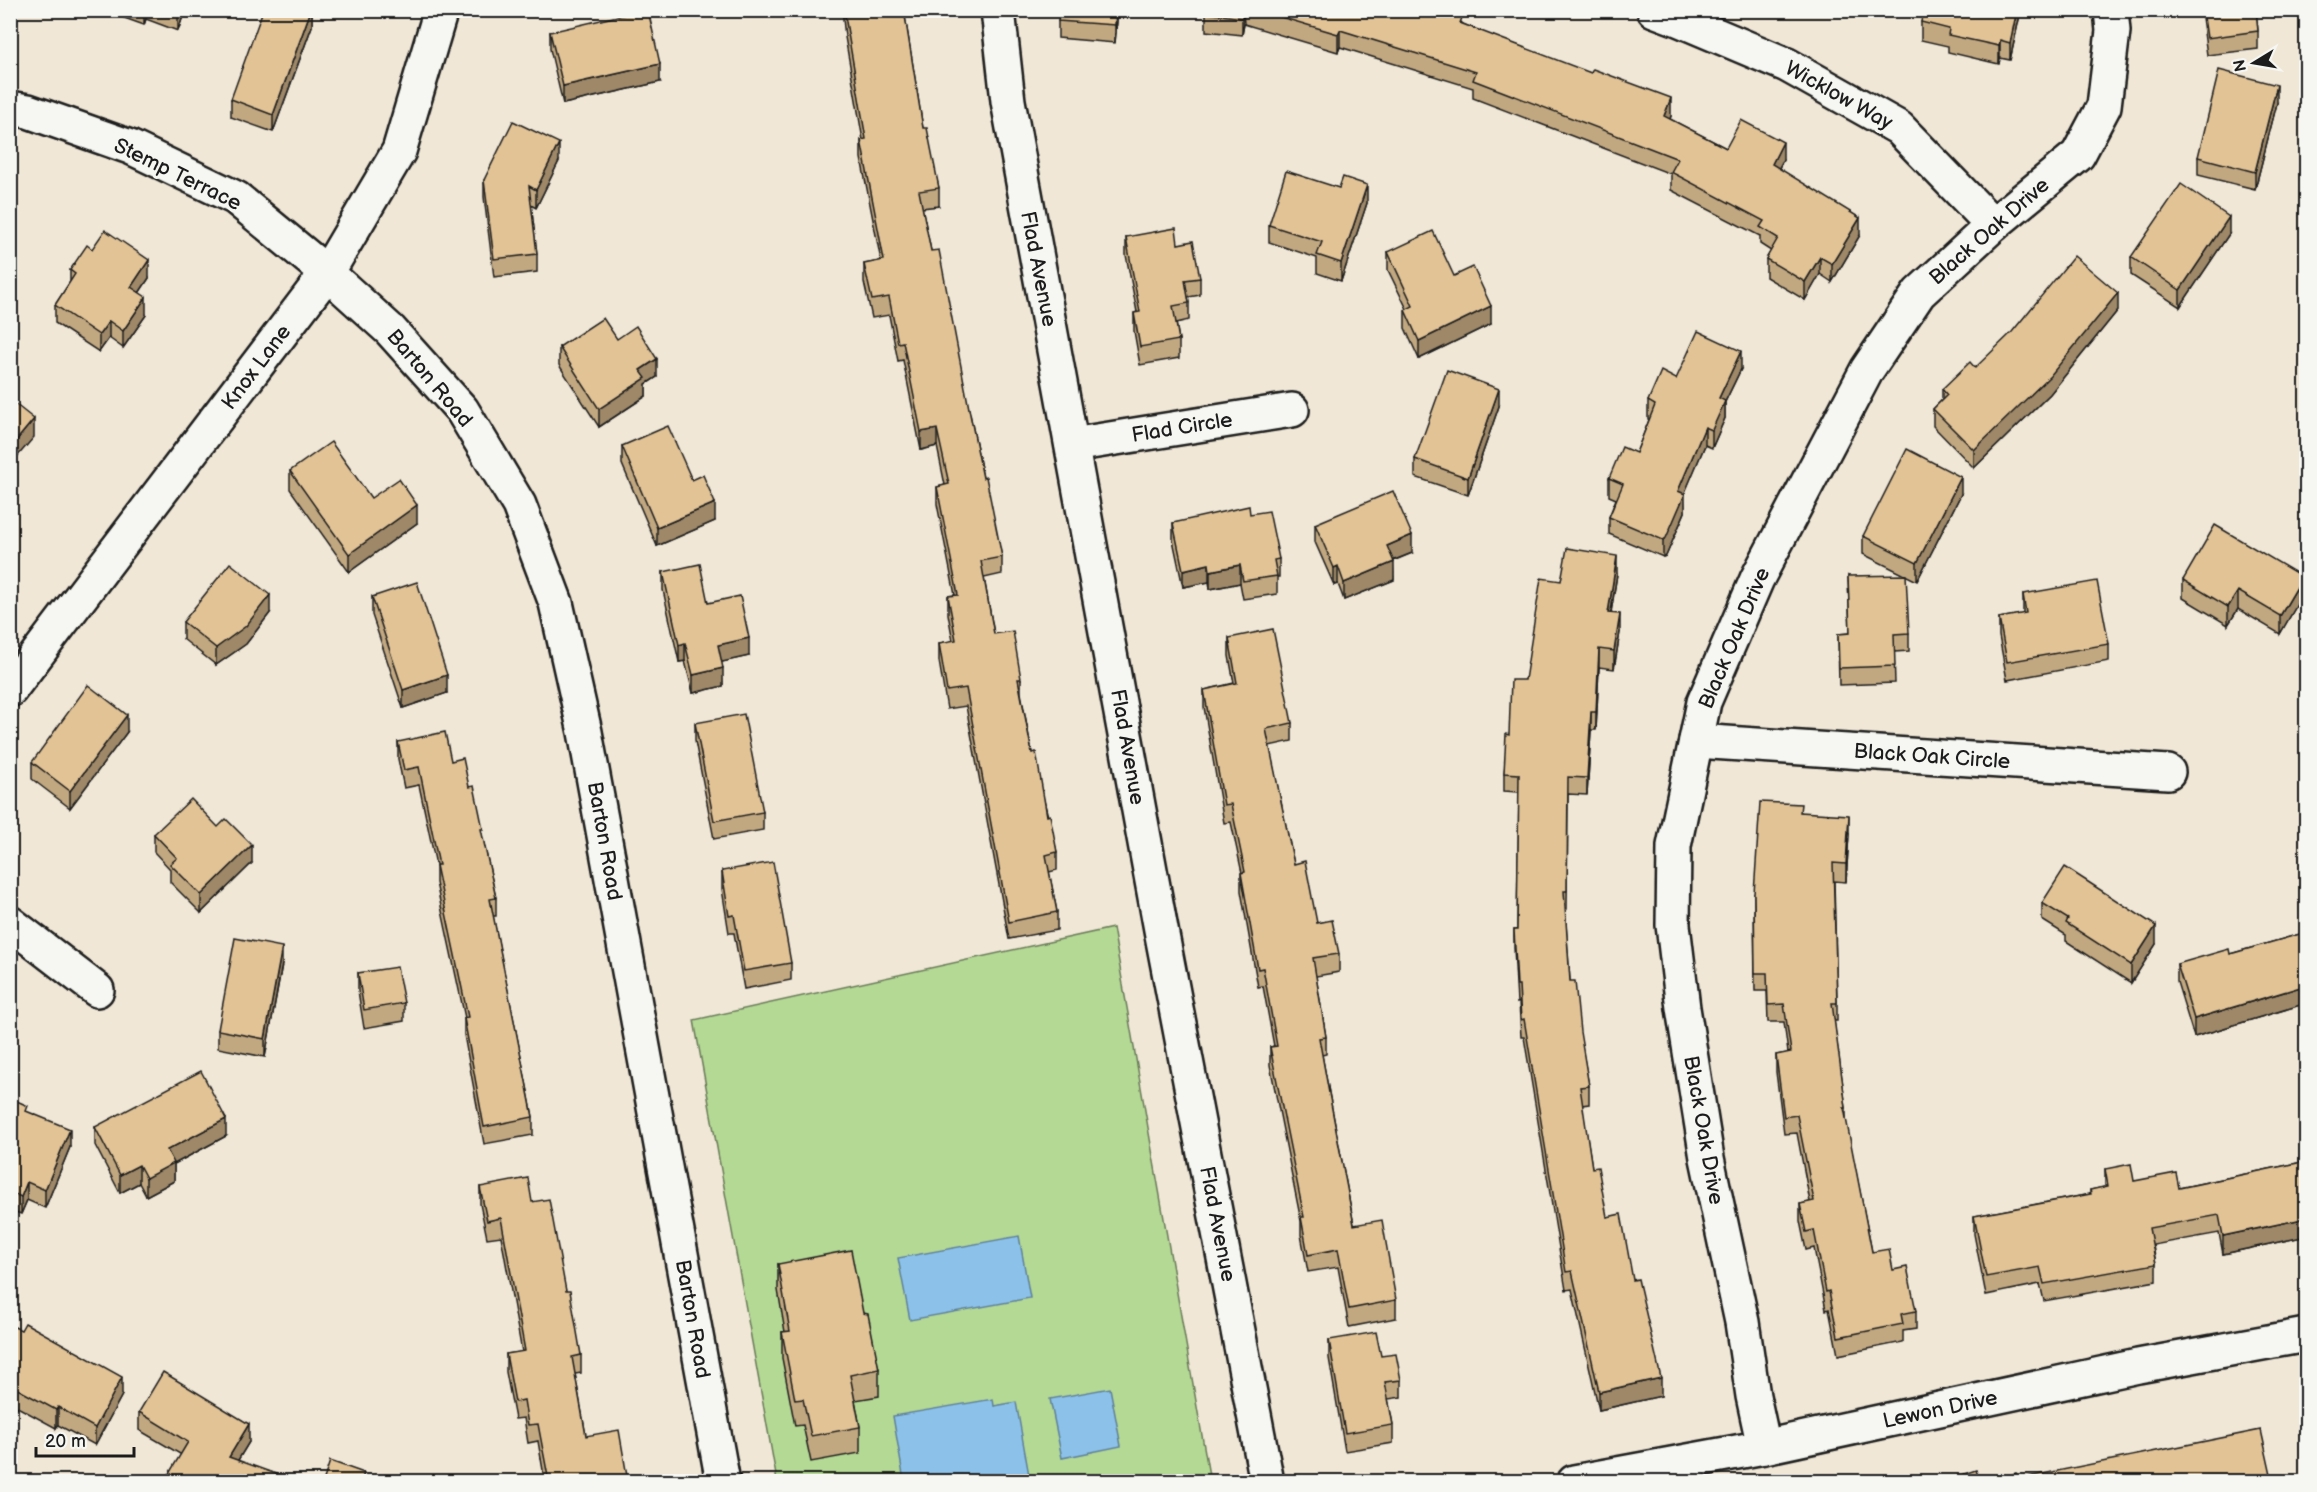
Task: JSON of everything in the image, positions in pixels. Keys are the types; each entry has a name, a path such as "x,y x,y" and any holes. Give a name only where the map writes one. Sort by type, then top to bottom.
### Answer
{"street":[{"name":"Knox Lane","path":"10,690 327,273 399,151 441,10"},
{"name":"Flad Avenue","path":"998,10 1008,101 1162,935 1267,1482"},
{"name":"Wicklow Way","path":"1654,10 1787,65 1899,128 1993,225"},
{"name":"Black Oak Drive","path":"1764,1447 1742,1322 1707,1158 1683,1008 1673,925 1674,846 1704,702 1757,579 1867,370 1919,293 1993,225 2078,155 2104,106 2113,31 2111,10"},
{"name":"Stemp Terrace","path":"10,108 28,111 130,147 236,198 327,273"},
{"name":"Barton Road","path":"327,273 390,330 462,410 519,505 556,603 585,732 723,1482"},
{"name":"Flad Circle","path":"1072,446 1292,410"},
{"name":"Black Oak Circle","path":"1696,741 2168,772"},
{"path":"10,923 97,990"},
{"name":"Lewon Drive","path":"1574,1482 1764,1447 2127,1369 2307,1335"}],"green space":[{"path":"1113,928 1210,1481 777,1481 694,1020"}],"water":[{"path":"1019,1236 1030,1298 910,1320 898,1258"},
{"path":"1110,1388 1121,1446 1062,1458 1050,1399"},
{"path":"993,1399 994,1406 1016,1402 1030,1481 904,1481 893,1416"}],"building":[{"path":"263,10 311,10 273,115 231,99"},
{"path":"648,10 660,64 563,86 550,32"},
{"path":"844,10 904,10 923,128 927,128 939,188 919,191 931,251 939,250 983,478 986,477 1002,557 981,561 994,634 1013,631 1021,679 1018,679 1032,753 1036,752 1047,816 1050,815 1057,852 1046,855 1057,912 1009,922 966,688 947,691 939,643 956,640 948,596 958,595 937,487 949,484 937,429 921,432 903,342 898,343 889,297 872,300 864,264 884,260 861,140 866,139"},
{"path":"1059,10 1116,10 1115,25 1058,21"},
{"path":"1207,10 1243,10 1242,18 1206,13"},
{"path":"1257,10 1449,10 1463,15 1460,23 1591,73 1593,69 1671,98 1664,116 1726,148 1741,120 1783,142 1772,164 1860,218 1832,264 1820,257 1805,282 1766,259 1778,238 1760,227 1764,221 1671,172 1678,159 1473,80 1476,72 1340,30 1338,34"},
{"path":"1923,10 2017,10 2010,43 2000,40 1999,46 1948,35 1949,29 1921,22"},
{"path":"2203,10 2256,10 2258,31 2207,38"},
{"path":"2219,70 2277,85 2255,172 2198,157"},
{"path":"513,121 559,143 536,190 529,186 537,254 494,259 484,180"},
{"path":"1286,171 1339,188 1343,177 1367,185 1341,263 1317,255 1322,242 1269,225"},
{"path":"2181,184 2229,217 2180,290 2131,257"},
{"path":"1176,228 1178,244 1193,241 1200,278 1185,280 1189,303 1173,306 1179,340 1140,347 1134,313 1140,312 1126,237"},
{"path":"105,230 149,260 131,287 146,297 123,331 109,321 99,335 55,305 75,274 70,270 87,245 92,249"},
{"path":"1433,231 1454,276 1473,267 1491,306 1419,341 1405,310 1413,306 1388,252"},
{"path":"2074,256 2118,293 2050,376 1974,450 1933,409 1947,395 1942,389 1970,362 1975,368 2012,332"},
{"path":"603,318 617,339 636,326 657,359 640,370 646,378 599,409 559,347"},
{"path":"1698,331 1741,351 1719,398 1725,401 1712,430 1705,427 1678,491 1685,494 1666,538 1663,540 1609,517 1623,484 1609,478 1622,447 1636,453 1655,405 1648,401 1661,371 1676,379"},
{"path":"1447,370 1499,389 1468,478 1415,459"},
{"path":"10,400 34,419 10,448"},
{"path":"668,426 692,480 703,475 715,503 657,528 622,446"},
{"path":"331,442 371,498 399,479 417,505 349,554 290,471"},
{"path":"1907,449 1961,477 1917,563 1863,536"},
{"path":"1393,491 1412,535 1387,546 1394,562 1344,583 1338,566 1334,568 1315,524"},
{"path":"1249,506 1250,514 1269,511 1279,559 1274,560 1277,576 1243,581 1240,565 1210,571 1209,564 1183,570 1173,523"},
{"path":"2215,525 2303,577 2280,616 2238,591 2228,607 2183,580"},
{"path":"1567,548 1617,556 1608,613 1620,614 1614,651 1599,649 1596,712 1591,712 1587,778 1568,777 1567,891 1564,891 1570,981 1575,981 1589,1086 1580,1087 1592,1168 1598,1167 1607,1217 1621,1214 1633,1280 1638,1279 1661,1378 1599,1392 1572,1271 1566,1272 1524,1019 1521,1020 1514,930 1517,930 1519,774 1504,773 1506,734 1509,735 1511,680 1525,680 1541,578 1561,581"},
{"path":"230,563 270,595 246,626 216,648 183,622"},
{"path":"700,564 708,603 740,596 749,638 718,645 723,668 693,675 685,643 679,645 663,572"},
{"path":"1906,575 1909,633 1894,634 1895,666 1839,668 1838,634 1850,633 1848,576"},
{"path":"2097,581 2109,644 2007,662 1999,618 2026,613 2023,594"},
{"path":"417,582 447,675 403,690 372,597"},
{"path":"1273,629 1292,723 1266,729 1294,864 1305,861 1317,923 1332,920 1339,954 1313,958 1326,1037 1319,1038 1329,1093 1354,1225 1382,1220 1396,1300 1349,1309 1338,1249 1308,1255 1301,1217 1304,1217 1270,1047 1277,1046 1263,968 1258,969 1241,873 1245,872 1231,804 1224,805 1204,690 1237,683 1229,638"},
{"path":"2307,653 2307,679 2300,655"},
{"path":"88,685 127,715 70,791 32,762"},
{"path":"744,714 763,812 714,821 695,723"},
{"path":"445,732 451,761 463,758 469,787 474,786 496,898 490,899 533,1117 484,1127 464,1018 468,1017 436,865 439,865 419,767 404,770 398,742"},
{"path":"191,799 218,827 226,819 252,845 201,895 170,864 177,858 154,834"},
{"path":"1760,802 1801,804 1800,812 1849,815 1846,864 1833,863 1837,1003 1832,1003 1846,1108 1844,1108 1872,1252 1889,1249 1893,1270 1907,1267 1916,1311 1901,1314 1903,1324 1838,1337 1829,1291 1826,1292 1814,1230 1806,1232 1800,1204 1814,1201 1797,1115 1784,1117 1776,1055 1791,1052 1784,1004 1768,1005 1767,973 1755,973 1754,894"},
{"path":"773,862 791,963 744,971 734,915 729,916 722,871"},
{"path":"2065,867 2156,926 2131,965 2066,923 2068,919 2042,903"},
{"path":"2307,932 2307,985 2194,1019 2177,964 2229,949 2230,954"},
{"path":"235,938 282,947 265,1039 218,1030"},
{"path":"397,967 404,1003 364,1010 358,973"},
{"path":"201,1071 226,1119 167,1150 174,1163 146,1178 139,1165 120,1175 95,1127"},
{"path":"10,1098 28,1106 26,1111 70,1129 45,1190 27,1182 21,1197 10,1192"},
{"path":"2307,1161 2307,1218 2223,1236 2219,1215 2149,1228 2156,1264 2044,1284 2040,1267 1986,1277 1974,1216 2091,1194 2090,1190 2108,1186 2105,1169 2131,1164 2134,1181 2176,1173 2179,1188"},
{"path":"528,1178 532,1202 549,1199 566,1291 570,1291 581,1355 572,1357 586,1436 619,1430 628,1482 549,1482 538,1424 528,1425 524,1400 515,1402 506,1354 525,1351 501,1218 487,1221 480,1187"},
{"path":"851,1250 863,1313 868,1314 879,1369 850,1375 860,1427 811,1436 803,1399 795,1400 782,1332 790,1331 778,1264"},
{"path":"25,1323 122,1377 95,1428 58,1407 56,1410 10,1385 10,1325 21,1330"},
{"path":"1376,1332 1381,1356 1396,1354 1401,1380 1385,1382 1393,1425 1345,1433 1329,1340"},
{"path":"163,1372 249,1424 229,1457 298,1482 164,1482 188,1442 139,1412"},
{"path":"2261,1430 2271,1475 2240,1482 1992,1482 2016,1473 2018,1479"},
{"path":"330,1461 364,1473 361,1482 323,1482"},
{"path":"1976,1470 1980,1482 1950,1482 1949,1479"}]}
